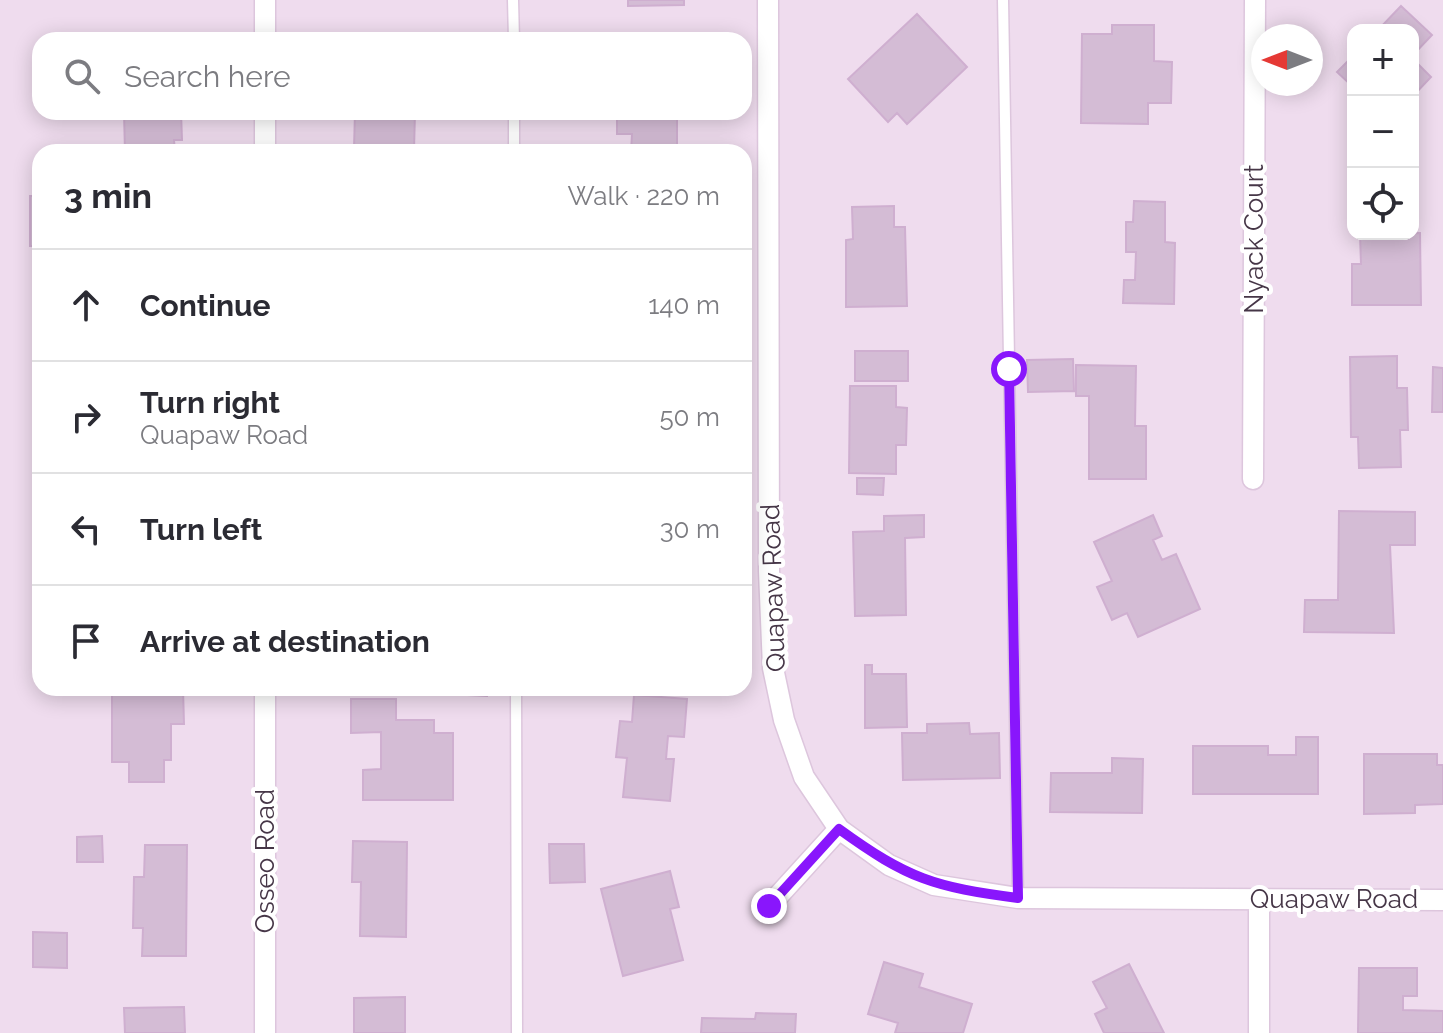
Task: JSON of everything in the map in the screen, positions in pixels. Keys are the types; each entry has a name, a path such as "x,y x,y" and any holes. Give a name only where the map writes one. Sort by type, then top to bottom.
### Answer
{"street":[{"path":"265,0 265,32"},
{"name":"Quapaw Road","path":"768,0 769,571 773,668 784,720 804,777 839,829 889,865 934,885 1018,898 1443,900"},
{"name":"Nyack Court","path":"1253,479 1255,0"},
{"path":"265,120 265,144"},
{"name":"Osseo Road","path":"265,696 265,1033"},
{"path":"769,906 839,829"},
{"path":"1259,899 1259,1033"}],"lane":[{"path":"513,0 514,32"},
{"path":"1003,0 1018,898"},
{"path":"514,120 514,144"},
{"path":"516,696 517,1033"}],"shaded area":[{"path":"0,0 1443,0 1443,1033 0,1033"}],"building":[{"path":"628,0 684,0 684,5 628,6"},
{"path":"1401,6 1432,35 1419,49 1419,24 1384,24"},
{"path":"917,14 967,67 907,124 897,113 888,122 848,79"},
{"path":"1112,25 1154,25 1154,61 1172,62 1171,103 1148,103 1148,124 1081,123 1082,34 1112,34"},
{"path":"1347,62 1347,81 1337,72"},
{"path":"1419,65 1431,77 1419,90"},
{"path":"124,120 181,120 182,140 174,140 174,144 125,144"},
{"path":"355,120 415,120 414,144 354,144"},
{"path":"617,120 677,120 677,144 631,144 632,134 617,134"},
{"path":"30,196 32,196 32,246"},
{"path":"1134,201 1165,202 1165,242 1175,243 1174,304 1123,303 1124,280 1135,280 1136,252 1126,252 1126,222 1133,222"},
{"path":"894,206 894,227 905,227 907,306 846,307 846,240 853,239 852,207"},
{"path":"1419,233 1421,305 1352,305 1352,264 1361,264 1360,240 1419,240"},
{"path":"855,351 908,351 908,381 855,381"},
{"path":"1397,356 1397,388 1407,388 1408,430 1400,430 1401,467 1359,468 1358,437 1351,437 1350,357"},
{"path":"1073,359 1074,391 1028,392 1027,360"},
{"path":"1076,365 1136,366 1135,426 1146,426 1146,479 1089,479 1089,396 1076,396"},
{"path":"1433,367 1443,368 1443,412 1432,412"},
{"path":"850,386 896,386 896,407 907,408 906,445 896,445 896,474 849,473"},
{"path":"857,478 884,478 883,495 857,494"},
{"path":"1339,511 1415,512 1415,545 1390,545 1394,633 1304,632 1305,600 1338,600"},
{"path":"924,515 924,537 905,538 906,615 855,616 853,532 884,531 884,516"},
{"path":"1153,515 1162,536 1153,540 1162,560 1176,554 1200,609 1138,637 1127,613 1112,620 1097,587 1112,581 1094,542"},
{"path":"865,665 872,665 872,674 906,674 907,727 865,728"},
{"path":"112,696 183,696 184,724 171,724 171,760 164,760 164,782 129,782 129,762 112,762"},
{"path":"634,696 687,699 684,737 668,736 666,759 674,759 670,801 623,797 627,758 616,757 620,721 632,722"},
{"path":"351,699 396,699 396,720 434,720 434,733 453,733 453,800 363,800 363,770 381,769 381,732 351,733"},
{"path":"969,723 970,734 999,733 1000,778 903,780 902,733 927,733 927,724"},
{"path":"1296,737 1318,737 1318,794 1193,794 1193,746 1268,746 1268,755 1296,755"},
{"path":"1364,754 1437,754 1437,765 1443,765 1443,804 1415,805 1415,813 1364,814"},
{"path":"1112,758 1143,759 1142,813 1050,812 1051,773 1112,773"},
{"path":"102,836 103,862 77,862 77,837"},
{"path":"353,841 407,842 406,937 360,936 361,882 352,882"},
{"path":"549,844 584,844 585,882 550,883"},
{"path":"145,845 187,845 186,956 142,956 143,928 133,928 134,877 144,877"},
{"path":"670,871 679,907 670,909 683,960 623,976 601,889"},
{"path":"33,932 67,933 67,968 33,967"},
{"path":"884,962 923,974 919,987 972,1004 963,1033 895,1033 898,1023 868,1014"},
{"path":"1129,964 1164,1033 1104,1033 1095,1014 1107,1008 1093,982"},
{"path":"1359,968 1417,968 1417,996 1403,996 1403,1010 1443,1011 1443,1033 1358,1033"},
{"path":"405,997 405,1033 354,1033 354,998"},
{"path":"184,1007 185,1033 125,1033 124,1008"},
{"path":"756,1013 796,1014 795,1033 701,1033 702,1018 755,1019"}],"route":[{"path":"769,906 839,829 889,865 934,885 1018,898 1009,369"}]}
